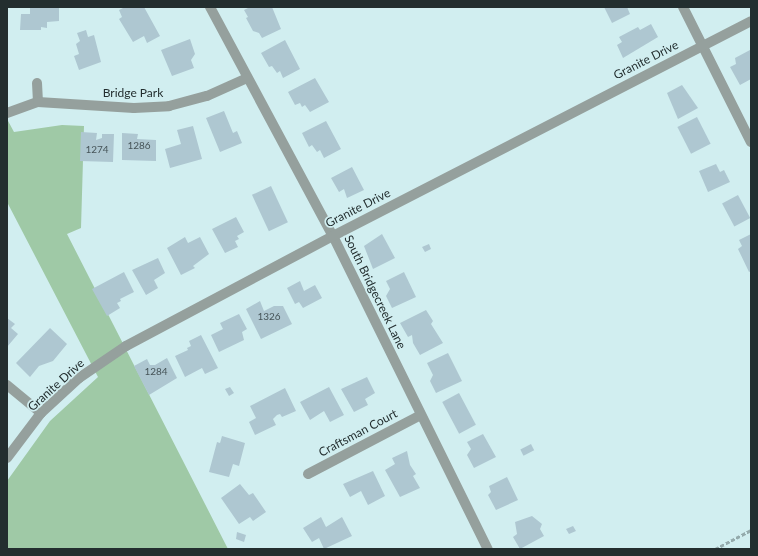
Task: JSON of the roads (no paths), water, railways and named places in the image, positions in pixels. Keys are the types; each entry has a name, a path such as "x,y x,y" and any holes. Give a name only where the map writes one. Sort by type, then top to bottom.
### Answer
{"street":[{"name":"South Bridgecreek Lane","path":"210,7 246,78 333,236 488,549"},
{"path":"683,7 751,142"},
{"name":"Granite Drive","path":"7,458 42,413 80,378 126,346 333,236 751,21"},
{"name":"Bridge Park","path":"7,113 38,102 134,108 169,106 207,96 246,78"},
{"path":"37,83 38,102"},
{"path":"7,385 42,413"},
{"name":"Craftsman Court","path":"308,474 421,415"}]}
